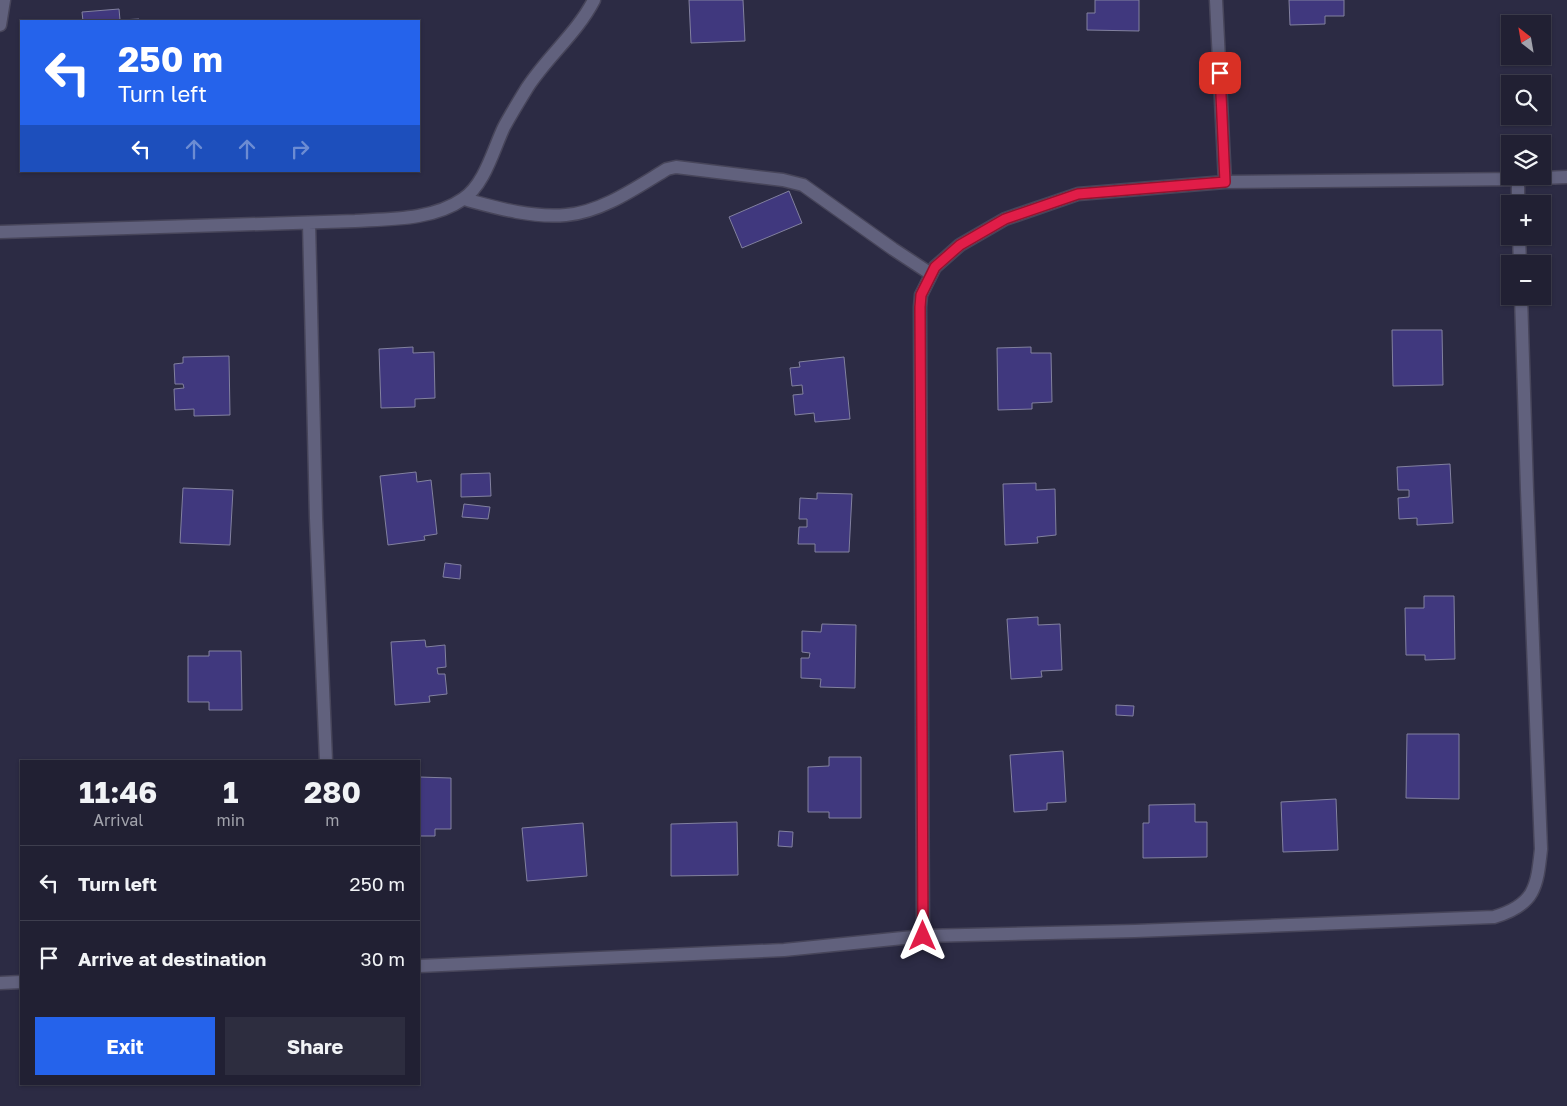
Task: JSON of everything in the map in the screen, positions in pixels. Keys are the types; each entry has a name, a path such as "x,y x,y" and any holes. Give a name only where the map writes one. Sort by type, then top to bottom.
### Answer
{"street":[{"path":"0,25 4,0"},
{"path":"0,232 309,223 403,218 449,207 464,199 480,180 504,128 527,87 544,62 587,13 594,0"},
{"path":"1216,0 1225,182"},
{"path":"464,199 519,213 567,215 593,208 614,199 667,169 676,167 784,180 810,189 893,250 931,274"},
{"path":"1551,178 1567,177"},
{"path":"923,936 920,307 921,295 935,267 960,245 1005,219 1078,194 1225,182 1501,179"},
{"path":"309,223 316,518 326,760"},
{"path":"420,966 784,950 923,936 1135,931 1494,917 1520,907 1532,892 1538,879 1541,849 1526,490 1522,305"},
{"path":"0,983 20,982"}],"building":[{"path":"689,0 743,0 745,41 691,43"},
{"path":"1095,0 1139,0 1139,31 1087,30 1087,13 1095,13"},
{"path":"1289,0 1344,0 1344,16 1325,16 1325,24 1290,25"},
{"path":"119,9 120,20 83,20 82,12"},
{"path":"789,191 802,223 742,248 729,217"},
{"path":"1392,330 1442,330 1443,385 1393,386"},
{"path":"413,347 413,353 434,352 435,398 415,399 415,407 381,408 379,349"},
{"path":"1031,347 1031,353 1051,353 1052,402 1032,403 1032,409 998,410 997,348"},
{"path":"229,356 230,415 194,416 194,409 175,410 174,389 184,388 183,384 175,384 174,364 183,363 183,357"},
{"path":"844,357 850,419 815,422 814,413 795,415 793,395 803,394 802,385 792,386 790,368 800,367 799,362"},
{"path":"1450,464 1453,523 1417,525 1417,518 1399,519 1398,498 1409,497 1409,490 1398,490 1397,467"},
{"path":"416,472 417,482 431,480 437,534 424,536 425,540 388,545 380,476"},
{"path":"490,473 491,496 461,497 461,474"},
{"path":"1036,483 1036,490 1055,489 1056,535 1037,537 1038,543 1005,545 1003,484"},
{"path":"183,488 233,490 230,545 180,543"},
{"path":"817,493 852,494 849,552 815,552 815,544 798,544 799,527 807,527 807,519 799,519 800,498 817,499"},
{"path":"464,504 490,507 488,519 462,517"},
{"path":"445,563 461,565 460,579 443,577"},
{"path":"1424,596 1454,596 1455,659 1425,660 1425,655 1406,655 1405,608 1424,608"},
{"path":"1038,617 1038,625 1060,624 1062,670 1041,671 1042,677 1011,679 1007,619"},
{"path":"822,624 856,625 855,688 820,687 821,679 801,678 801,658 809,658 810,653 802,652 802,631 821,632"},
{"path":"425,640 426,647 445,645 446,667 437,668 438,674 445,674 447,694 429,696 430,702 395,705 391,642"},
{"path":"209,651 241,651 242,710 209,710 209,702 188,702 188,656 209,656"},
{"path":"1116,705 1134,706 1133,716 1116,715"},
{"path":"1407,734 1459,734 1459,799 1406,798"},
{"path":"1063,751 1066,802 1047,803 1047,810 1014,812 1010,755"},
{"path":"829,757 861,757 861,818 829,818 829,812 808,812 808,767 829,766"},
{"path":"420,777 451,778 451,829 435,829 435,836 420,836"},
{"path":"1336,799 1338,850 1283,852 1281,802"},
{"path":"1195,804 1195,822 1207,822 1207,857 1143,858 1143,823 1149,823 1149,805"},
{"path":"737,822 738,875 671,876 671,824"},
{"path":"583,823 587,876 527,881 522,828"},
{"path":"779,831 793,832 792,847 778,846"}],"route":[{"path":"923,936 921,295 935,267 946,256 960,245 1005,219 1078,194 1225,182 1220,73"}]}
